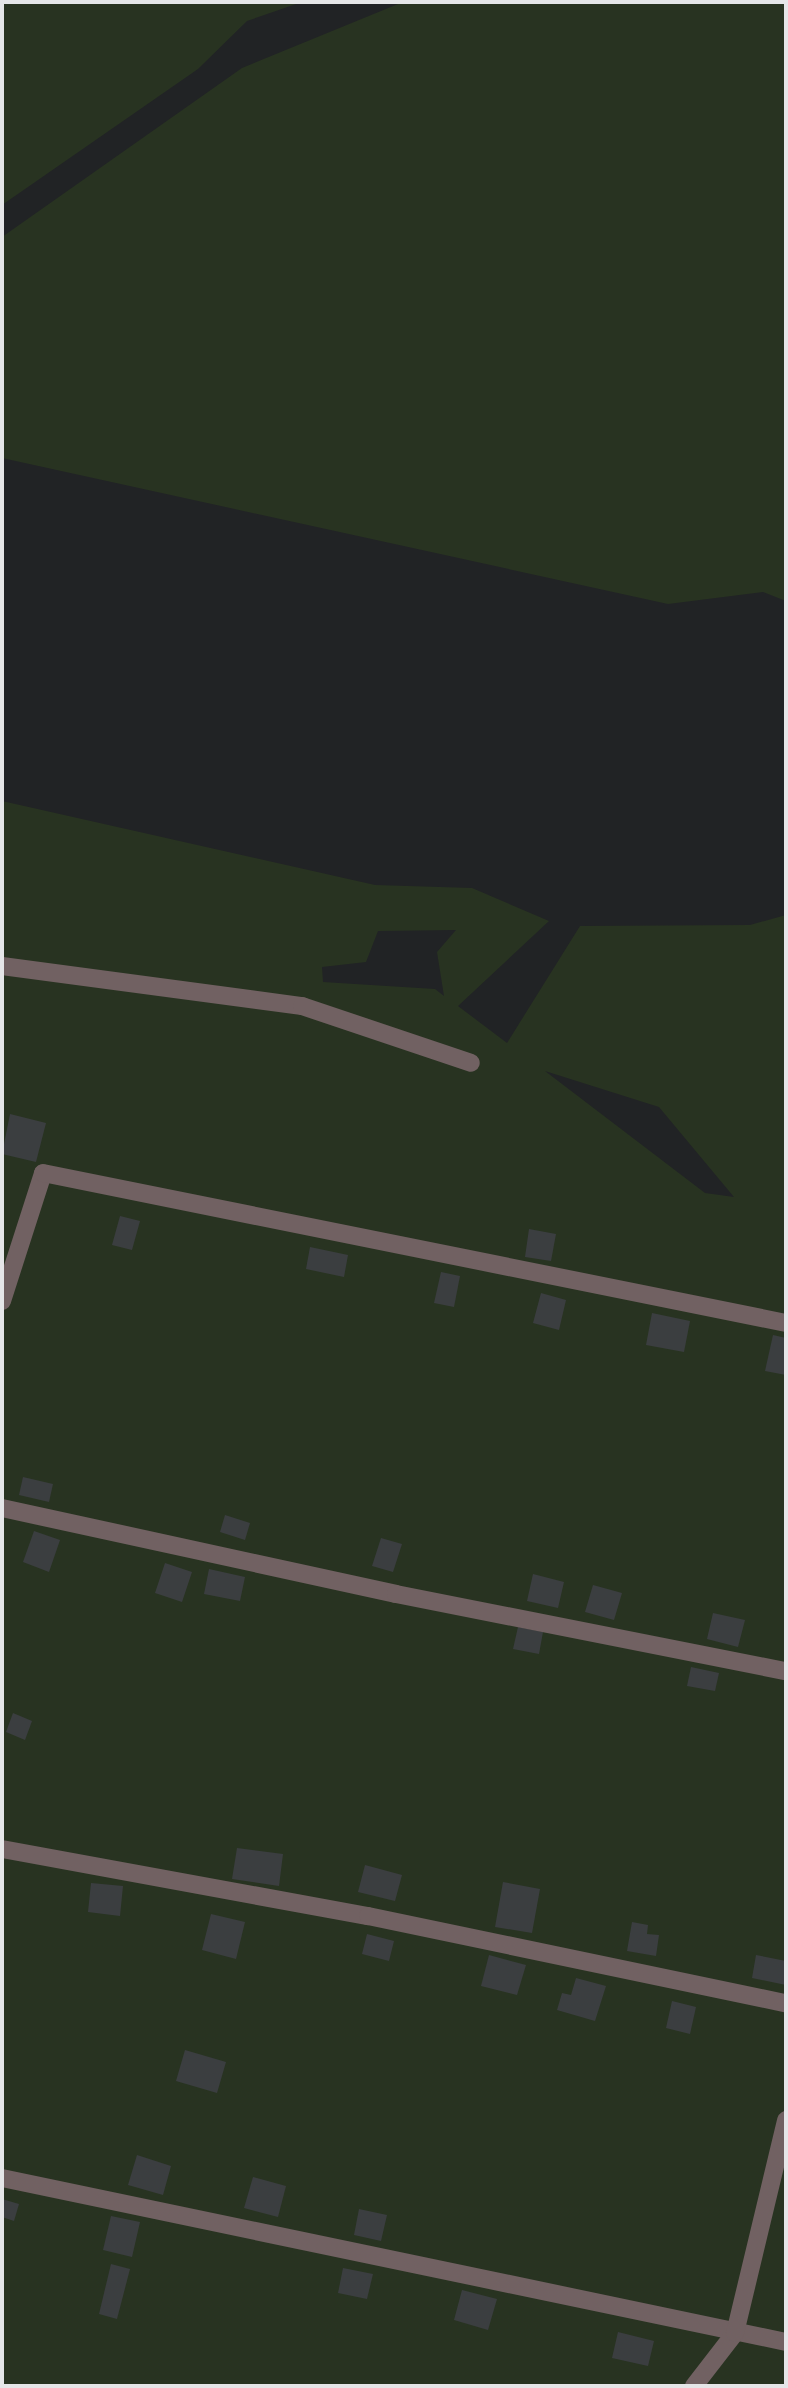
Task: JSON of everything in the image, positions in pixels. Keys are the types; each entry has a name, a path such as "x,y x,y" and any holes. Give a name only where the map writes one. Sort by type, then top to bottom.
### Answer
{"lane":[{"path":"2,966 302,1006 471,1063"},
{"path":"2,1301 43,1173 786,1323"},
{"path":"2,1508 396,1594 786,1671"},
{"path":"2,1849 368,1916 786,2003"},
{"path":"694,2386 736,2333 786,2120"},
{"path":"2,2178 786,2342"}],"green space":[{"path":"2,2 302,2 247,21 198,69 2,205"},
{"path":"403,2 786,2 786,601 763,592 668,604 2,458 2,237 242,68"},
{"path":"2,801 375,885 472,888 549,921 458,1006 507,1043 580,926 750,925 786,915 786,2386 2,2386","holes":["456,930 437,952 444,996 435,989 323,982 322,967 366,962 378,931","545,1071 659,1107 734,1197 705,1193"]}],"building":[{"path":"10,1114 46,1123 36,1162 2,1154"},
{"path":"120,1216 140,1221 132,1250 112,1245"},
{"path":"529,1229 556,1234 551,1261 525,1257"},
{"path":"310,1247 348,1255 344,1277 306,1269"},
{"path":"441,1272 460,1276 454,1307 434,1303"},
{"path":"541,1293 566,1300 559,1330 533,1323"},
{"path":"652,1313 690,1321 684,1352 646,1345"},
{"path":"773,1335 786,1338 786,1375 765,1371"},
{"path":"23,1477 53,1484 49,1502 19,1495"},
{"path":"225,1515 250,1523 245,1540 220,1532"},
{"path":"34,1531 60,1540 49,1572 23,1562"},
{"path":"381,1538 402,1544 393,1572 372,1566"},
{"path":"165,1563 192,1572 182,1602 155,1593"},
{"path":"209,1569 245,1577 240,1601 204,1594"},
{"path":"533,1574 564,1582 558,1608 527,1601"},
{"path":"593,1585 622,1593 614,1620 585,1612"},
{"path":"713,1613 745,1620 738,1647 707,1639"},
{"path":"518,1627 543,1632 539,1654 513,1649"},
{"path":"691,1667 719,1673 715,1691 687,1686"},
{"path":"13,1713 32,1721 25,1740 6,1732"},
{"path":"237,1848 283,1854 279,1886 232,1879"},
{"path":"365,1865 402,1875 395,1901 358,1892"},
{"path":"503,1882 540,1889 532,1933 495,1927"},
{"path":"91,1883 123,1886 120,1916 88,1912"},
{"path":"211,1914 245,1922 236,1959 202,1950"},
{"path":"632,1922 648,1925 647,1934 659,1935 656,1956 627,1951"},
{"path":"367,1934 394,1941 389,1961 362,1954"},
{"path":"489,1955 526,1965 517,1995 481,1986"},
{"path":"756,1955 786,1961 786,1985 752,1978"},
{"path":"576,1978 606,1986 595,2021 557,2010 562,1993 571,1995"},
{"path":"672,2001 696,2007 690,2034 666,2028"},
{"path":"185,2050 226,2062 217,2093 176,2081"},
{"path":"137,2155 171,2166 163,2195 128,2185"},
{"path":"253,2177 286,2186 278,2217 244,2208"},
{"path":"2,2199 19,2204 14,2221 2,2217"},
{"path":"359,2209 387,2215 381,2241 354,2235"},
{"path":"111,2216 140,2222 132,2257 103,2250"},
{"path":"111,2264 130,2269 117,2319 99,2314"},
{"path":"343,2268 373,2274 367,2299 338,2293"},
{"path":"462,2290 497,2299 488,2330 454,2320"},
{"path":"618,2332 654,2341 648,2366 612,2358"}]}
